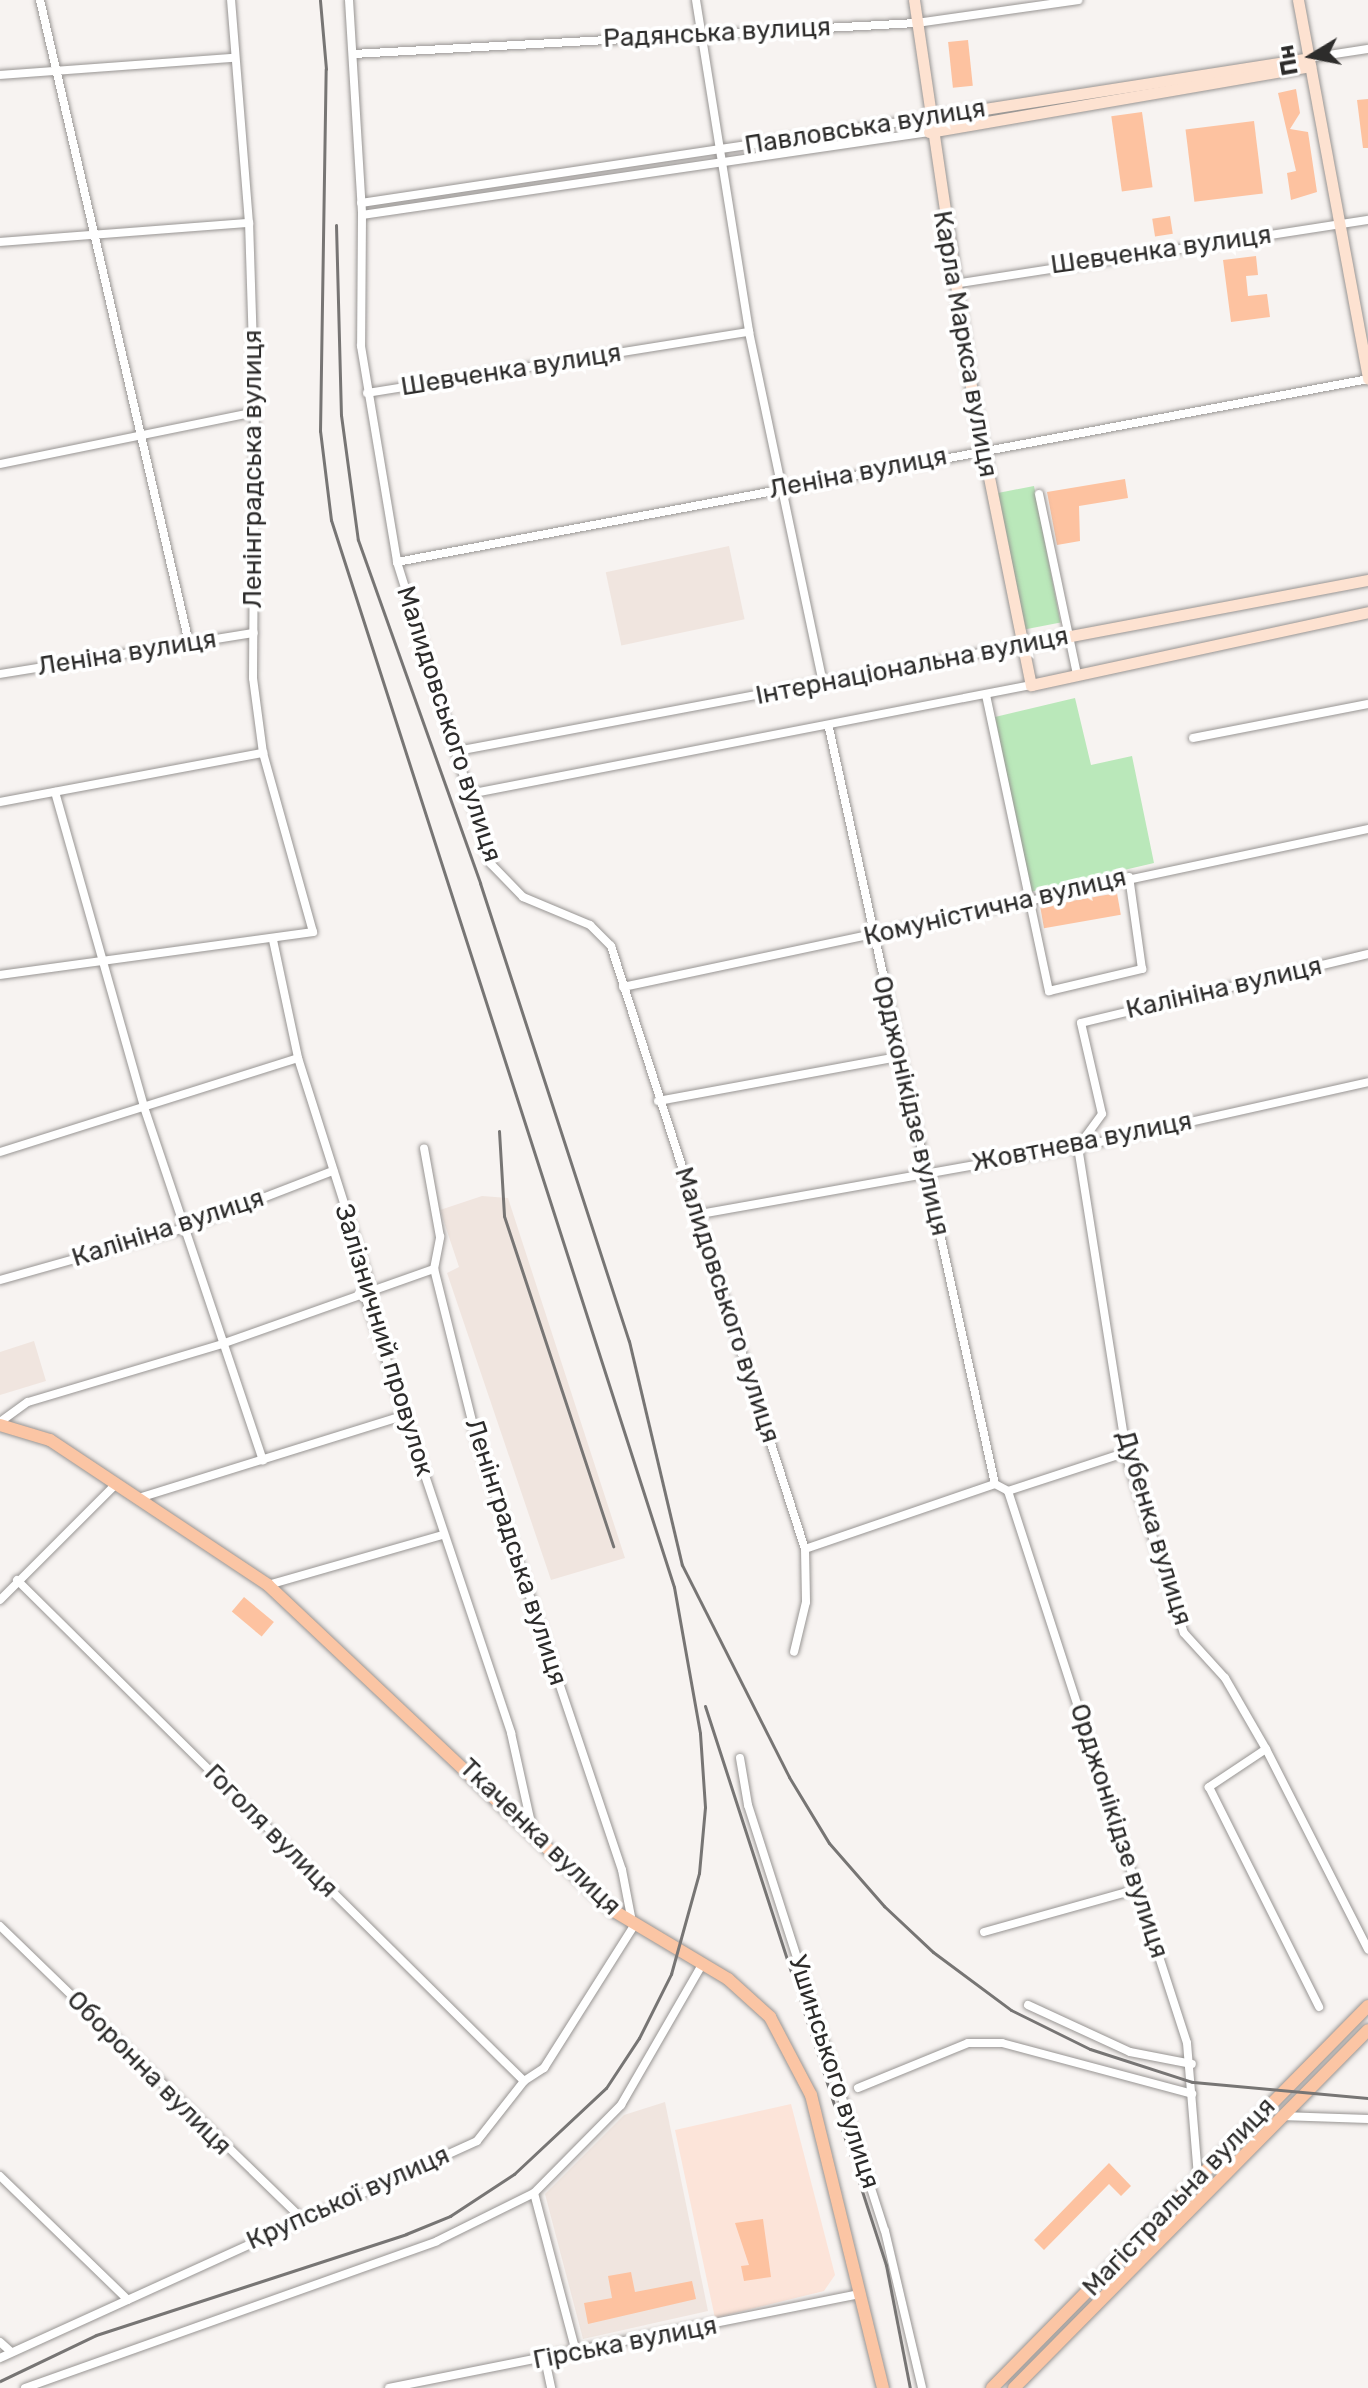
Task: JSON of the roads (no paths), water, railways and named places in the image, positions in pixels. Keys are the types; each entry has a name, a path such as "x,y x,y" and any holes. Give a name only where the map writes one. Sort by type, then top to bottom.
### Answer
{"main road":[{"name":"Ткаченка вулиця","path":"0,1423 50,1440 268,1585 532,1828 633,1927 703,1963 770,2017 804,2071 885,2386"},
{"name":"Магістральна вулиця","path":"992,2388 1368,2006"},
{"name":"Магістральна вулиця","path":"1014,2388 1368,2030"}],"street":[{"path":"40,0 91,234 189,643"},
{"name":"Ленінградська вулиця","path":"231,0 233,58 249,223 255,412 254,633 263,753 313,932 273,940"},
{"name":"Малидовського вулиця","path":"349,0 362,215 367,393 397,562 491,864 505,883 590,925 611,946 658,1101 700,1214 805,1549 806,1602 794,1652"},
{"path":"696,0 716,150 749,332 823,684"},
{"name":"Карла Маркса вулиця","path":"914,0 929,132 982,450 1031,685"},
{"name":"Радянська вулиця","path":"353,54 917,23 1078,0"},
{"path":"1298,0 1343,224 1368,379"},
{"name":"Павловська вулиця","path":"362,215 929,132 1368,49"},
{"path":"0,75 233,58"},
{"name":"Павловська вулиця","path":"361,203 1310,62"},
{"name":"Шевченка вулиця","path":"954,284 1368,220"},
{"path":"0,242 249,223"},
{"name":"Шевченка вулиця","path":"367,393 749,332"},
{"name":"Леніна вулиця","path":"397,562 1368,379"},
{"path":"0,464 255,412"},
{"path":"1039,494 1077,675"},
{"name":"Інтернаціональна вулиця","path":"457,751 1368,580"},
{"name":"Інтернаціональна вулиця","path":"469,794 829,728 1368,612"},
{"name":"Леніна вулиця","path":"0,674 254,633"},
{"path":"986,695 1049,991 1136,974 1144,965 1129,877"},
{"path":"1193,738 1368,704"},
{"name":"Орджонікідзе вулиця","path":"829,728 898,1057 928,1171 995,1484"},
{"path":"0,802 263,753"},
{"path":"55,792 144,1107 263,1460"},
{"name":"Комуністична вулиця","path":"623,987 872,935 1028,898 1368,829"},
{"path":"0,975 273,940"},
{"name":"Залізничний провулок","path":"273,940 298,1058 368,1279 365,1296 442,1535 511,1733 532,1828"},
{"name":"Калініна вулиця","path":"1078,1147 1102,1114 1081,1023 1368,954"},
{"path":"658,1101 898,1057"},
{"path":"0,1152 298,1058"},
{"name":"Жовтнева вулиця","path":"700,1214 928,1171 1078,1147 1368,1082"},
{"name":"Дубенка вулиця","path":"1078,1147 1127,1452 1184,1633 1225,1678 1266,1749 1368,1949"},
{"name":"Ленінградська вулиця","path":"424,1148 440,1237 434,1269 475,1433 622,1870 633,1927"},
{"name":"Калініна вулиця","path":"0,1280 185,1228 333,1171"},
{"path":"0,1423 28,1402 222,1344 365,1296 434,1269"},
{"path":"139,1498 405,1415"},
{"path":"805,1549 995,1484 1008,1491 1127,1452"},
{"path":"0,1600 117,1483"},
{"name":"Орджонікідзе вулиця","path":"1008,1491 1192,2064 1198,2178"},
{"path":"268,1585 442,1535"},
{"name":"Гоголя вулиця","path":"17,1580 524,2081"},
{"path":"1266,1749 1209,1787 1319,2007"},
{"name":"Ушинського вулиця","path":"740,1758 748,1805 885,2231 922,2388"},
{"path":"984,1932 1138,1889"},
{"name":"Оборонна вулиця","path":"0,1926 301,2218"},
{"name":"Крупської вулиця","path":"0,2358 301,2218 477,2141 524,2081 544,2068 633,1927"},
{"path":"25,2388 437,2241 534,2193 621,2105 703,1963"},
{"path":"1028,2005 1130,2052 1192,2064"},
{"path":"858,2088 968,2043 1002,2043 1192,2094"},
{"path":"1280,2116 1368,2119"},
{"path":"0,2176 128,2300"},
{"path":"534,2193 576,2352"},
{"name":"Гірська вулиця","path":"389,2388 861,2294"},
{"path":"0,2342 11,2352"},
{"path":"545,2359 551,2388"}],"railway":[{"path":"0,2381 96,2335 406,2234 450,2216 514,2174 606,2088 639,2038 671,1974 699,1873 705,1807 700,1733 674,1587 331,520 320,431 326,69 320,0"},
{"path":"336,225 341,415 358,540 480,883 629,1341 682,1565 789,1777 829,1843 884,1906 933,1952 1011,2010 1090,2049 1192,2082 1368,2098"},
{"path":"499,1131 504,1216 613,1546"},
{"path":"705,1706 886,2265 910,2388"}]}
